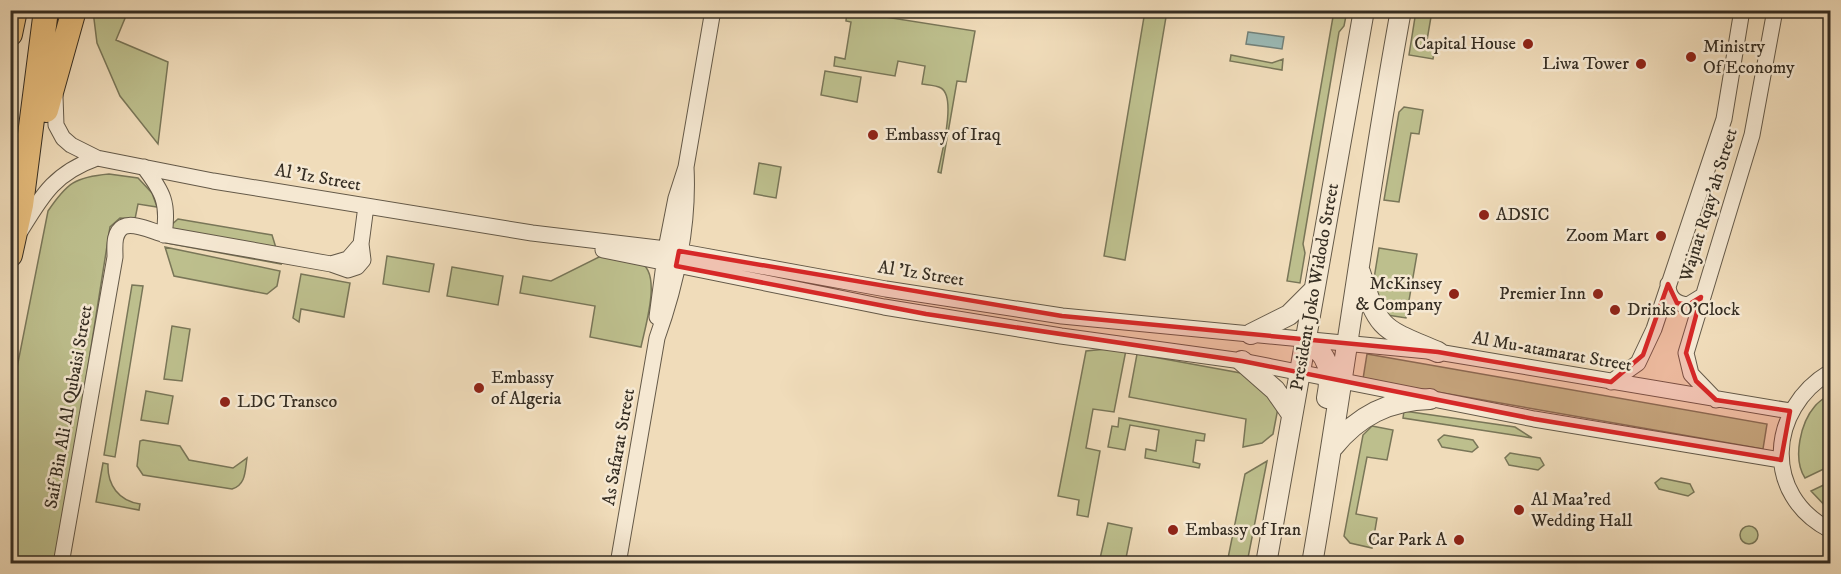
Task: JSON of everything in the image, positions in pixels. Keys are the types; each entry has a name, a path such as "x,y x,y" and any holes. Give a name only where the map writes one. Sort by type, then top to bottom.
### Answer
{"main road":[{"path":"10,34 15,10"},
{"path":"21,205 46,10"},
{"path":"12,249 21,205 74,10"}],"street":[{"name":"As Safarat Street","path":"618,564 671,258 685,216 686,167 713,10"},
{"name":"President Joko Widodo Street","path":"1266,564 1364,10"},
{"path":"1300,564 1337,380 1347,345 1401,10"},
{"name":"Wajnat Rqay'ah Street","path":"1611,382 1630,370 1643,356 1724,120 1742,10"},
{"name":"Wajnat Rqay'ah Street","path":"1716,400 1691,374 1686,359 1701,297 1752,135 1775,10"},
{"name":"Al 'Iz Street","path":"54,81 56,124 63,138 97,158 671,258 949,318 1242,361 1300,372"},
{"path":"12,249 48,187 65,174 97,158"},
{"path":"144,167 164,197 167,215 164,235"},
{"name":"Saif Bin Ali Al Qubaisi Street","path":"62,564 115,257 125,238 146,231 331,264 348,258 361,244 366,206"},
{"name":"Al 'Iz Street","path":"671,258 1062,316 1305,340"},
{"path":"1359,269 1372,310 1381,324 1399,335 1438,352"},
{"path":"1668,284 1670,295 1677,303 1688,305 1701,297"},
{"path":"1251,334 1289,315 1314,290"},
{"path":"1305,340 1324,356 1337,380 1333,447 1312,564"},
{"name":"Al Mu-atamarat Street","path":"1305,340 1438,352 1790,411"},
{"path":"1242,361 1275,390 1291,413"},
{"path":"1300,372 1430,399 1683,446 1781,460"},
{"path":"1830,372 1807,388 1790,411 1784,427 1781,460 1785,477 1797,502 1812,518 1830,530"},
{"path":"1333,447 1352,426 1375,411 1402,402 1430,399"}],"highlighted area":[{"path":"679,251 1062,316 1438,352 1611,382 1643,355 1668,284 1677,303 1688,305 1701,297 1686,353 1696,381 1716,400 1790,411 1781,460 1534,419 1242,361 926,314 676,266"}],"green space":[{"path":"93,11 128,11 116,40 168,62 158,144 120,96 97,43"},
{"path":"847,11 975,31 966,82 957,81 941,173 938,172 948,114 946,94 939,87 922,84 925,66 898,61 895,76 834,66 835,57 845,59 851,22 846,21"},
{"path":"1145,11 1167,11 1125,260 1104,256"},
{"path":"1334,11 1347,11 1344,26 1339,32 1303,244 1305,253 1300,283 1287,281"},
{"path":"1416,11 1432,11 1426,46 1435,48 1433,59 1409,55"},
{"path":"1231,55 1272,63 1283,59 1282,70 1230,61"},
{"path":"825,71 861,77 857,102 821,95"},
{"path":"1404,107 1423,110 1419,134 1411,133 1399,202 1384,200 1399,112"},
{"path":"759,163 781,167 776,198 754,194"},
{"path":"109,174 138,178 152,193 157,207 138,204 135,219 120,218 110,227 57,563 11,564 11,398 48,211 73,183 88,177"},
{"path":"178,219 272,235 281,264 166,243 169,227"},
{"path":"165,247 280,271 277,286 267,294 174,276"},
{"path":"1379,248 1417,254 1406,318 1381,314 1371,297"},
{"path":"387,256 434,264 429,292 383,284"},
{"path":"601,256 639,262 646,267 650,276 650,300 641,347 590,337 595,306 520,293 523,276 551,281"},
{"path":"452,267 503,276 498,305 447,296"},
{"path":"301,274 350,283 344,317 301,309 299,322 293,318"},
{"path":"132,285 143,286 115,457 104,455"},
{"path":"172,326 190,329 182,381 164,379"},
{"path":"1117,348 1126,350 1114,412 1093,409 1086,448 1100,451 1088,517 1077,515 1079,500 1058,496 1086,351"},
{"path":"1137,354 1257,376 1278,408 1273,434 1262,443 1243,447 1246,419 1129,397"},
{"path":"1367,354 1767,424 1763,449 1363,379"},
{"path":"146,391 173,396 168,424 141,420"},
{"path":"1830,394 1830,466 1805,478 1799,461 1802,431 1815,406"},
{"path":"1404,411 1515,427 1532,438 1403,418"},
{"path":"1119,418 1205,434 1204,441 1196,440 1193,462 1200,464 1199,468 1145,458 1146,449 1156,451 1159,430 1130,425 1125,450 1108,447 1112,426 1118,427"},
{"path":"1372,426 1393,430 1387,460 1367,457 1356,514 1377,518 1372,548 1350,543 1344,536 1363,435"},
{"path":"1444,435 1473,440 1478,447 1472,452 1442,447 1438,440"},
{"path":"140,441 180,446 189,460 233,468 247,458 244,477 237,487 232,489 143,475 137,466"},
{"path":"1510,453 1540,458 1544,465 1538,470 1509,465 1505,458"},
{"path":"1267,461 1247,563 1227,563 1245,474"},
{"path":"103,463 108,464 110,479 116,491 120,496 140,504 139,510 96,502"},
{"path":"1661,478 1690,484 1694,492 1688,496 1659,489 1655,483"},
{"path":"1830,482 1830,511 1811,491"},
{"path":"1108,523 1132,528 1125,563 1099,563"},
{"path":"1745,526 1753,526 1758,531 1756,542 1745,544 1740,539 1740,531"}],"water":[{"path":"1248,32 1284,37 1282,49 1246,44"}],"place":[{"name":"Capital House","path":"1528,44"},
{"name":"Ministry Of Economy","path":"1691,57"},
{"name":"Liwa Tower","path":"1641,64"},
{"name":"Embassy of Iraq","path":"873,135"},
{"name":"ADSIC","path":"1484,215"},
{"name":"Zoom Mart","path":"1661,236"},
{"name":"McKinsey & Company","path":"1454,294"},
{"name":"Premier Inn","path":"1598,294"},
{"name":"Drinks O'Clock","path":"1615,310"},
{"name":"Embassy of Algeria","path":"479,388"},
{"name":"LDC Transco","path":"225,402"},
{"name":"Al Maa'red Wedding Hall","path":"1519,510"},
{"name":"Embassy of Iran","path":"1173,530"},
{"name":"Car Park A","path":"1459,540"}]}
